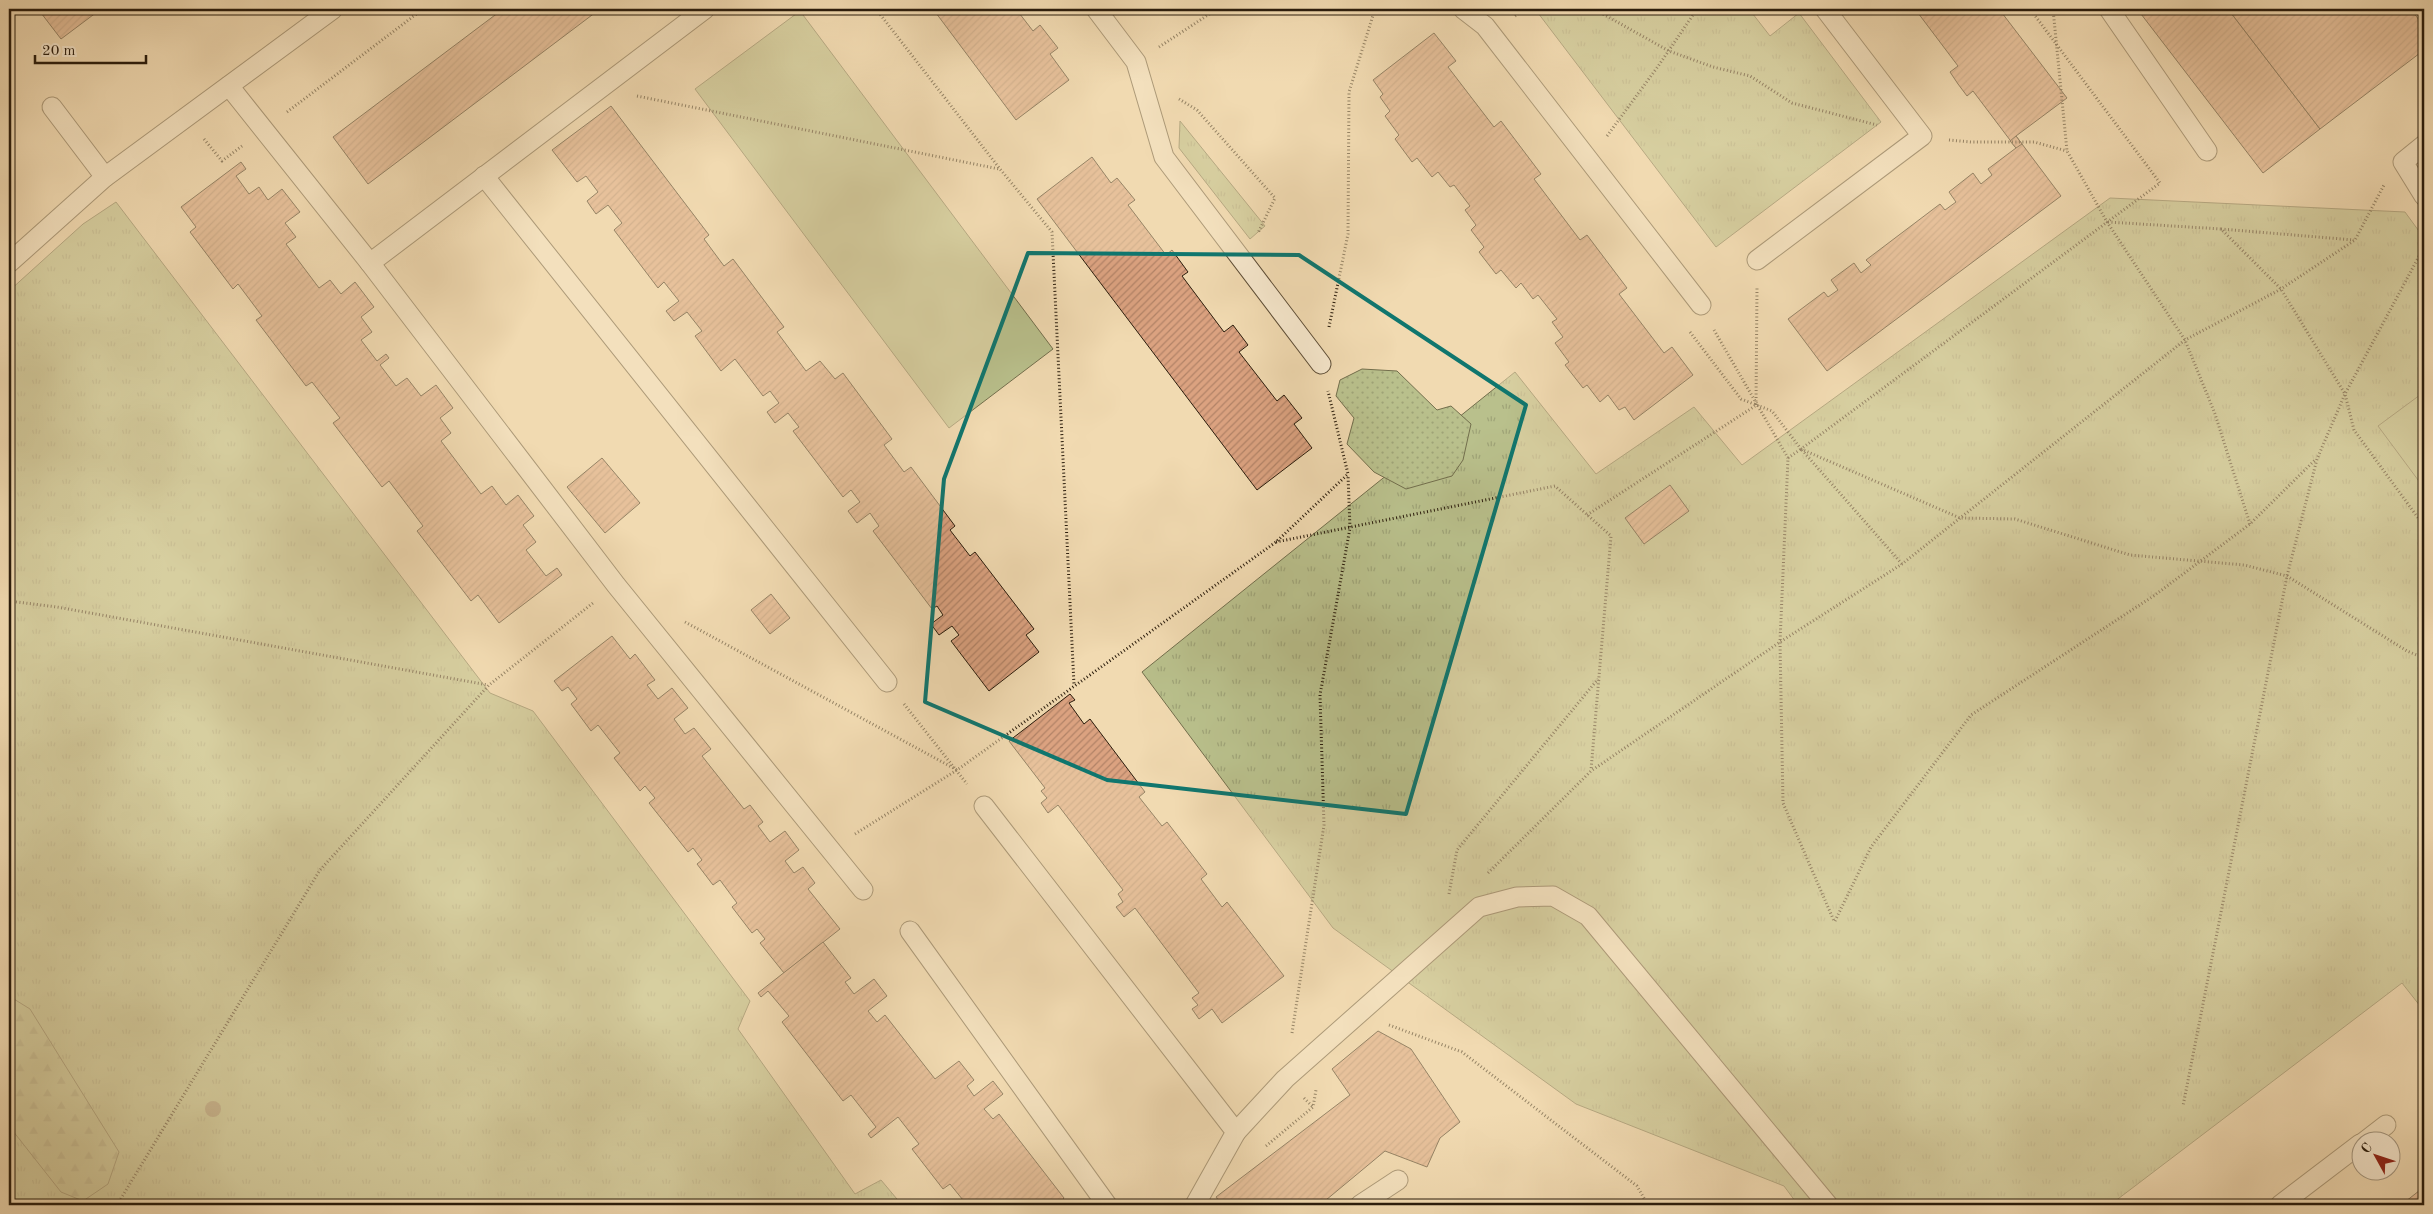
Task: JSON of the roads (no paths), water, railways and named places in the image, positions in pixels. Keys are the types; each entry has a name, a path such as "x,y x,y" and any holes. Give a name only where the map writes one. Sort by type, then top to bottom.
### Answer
{"lane":[{"path":"9,263 105,177 333,9"},
{"path":"370,262 705,9"},
{"path":"1096,9 1138,69 1164,157 1322,364"},
{"path":"1463,9 1485,26 1700,306"},
{"path":"1757,260 1922,136 1825,9"},
{"path":"2109,9 2207,151"},
{"path":"229,86 370,262 616,584 832,849 863,890"},
{"path":"52,106 105,177"},
{"path":"2424,146 2402,162 2424,196"},
{"path":"484,176 887,682"},
{"path":"984,806 1236,1132"},
{"path":"1195,1205 1236,1132 1285,1079 1479,907 1518,896 1553,896 1588,916 1828,1205"},
{"path":"910,931 1107,1205"},
{"path":"2377,1132 2386,1125"},
{"path":"2280,1205 2350,1152"},
{"path":"1360,1205 1398,1180"}]}
